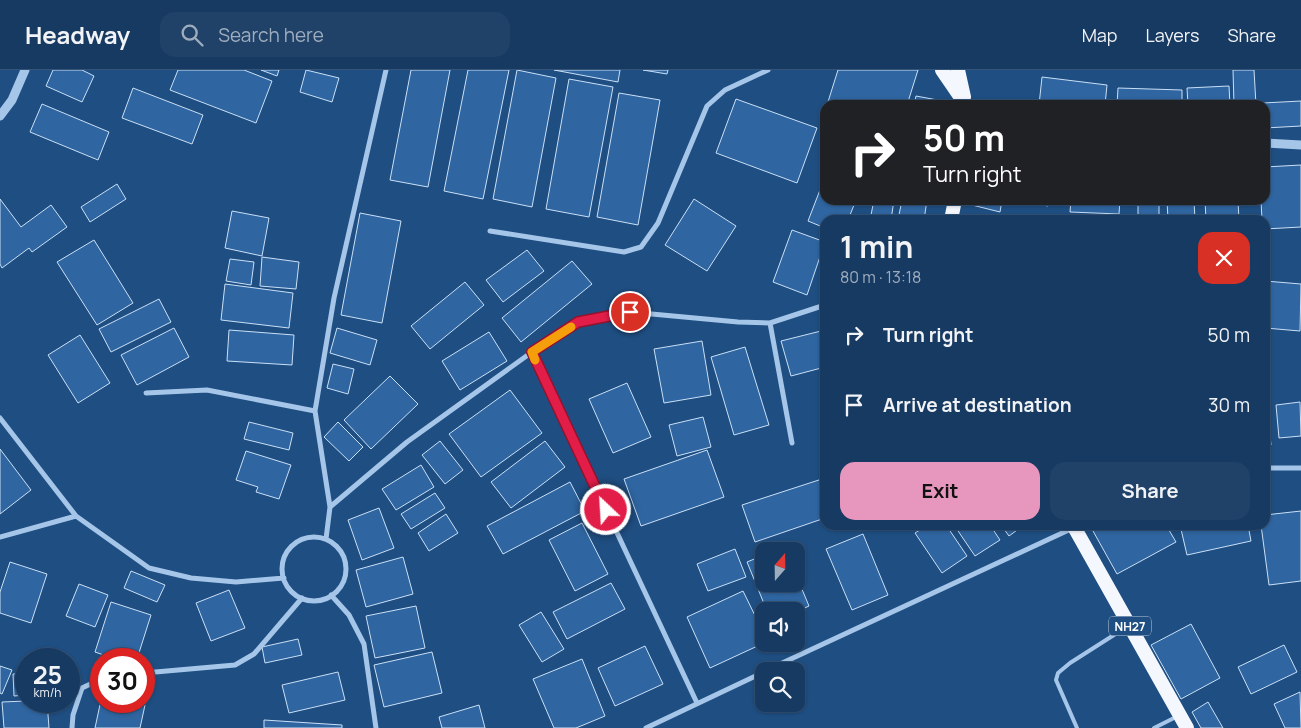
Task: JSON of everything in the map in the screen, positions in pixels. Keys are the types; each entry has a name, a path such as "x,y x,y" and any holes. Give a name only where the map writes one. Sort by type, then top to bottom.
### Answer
{"highway":[{"path":"942,70 963,100"},
{"path":"958,70 965,100"},
{"name":"NH27","path":"1077,530 1181,714 1187,728"}],"street":[{"path":"0,116 12,100 25,70"},
{"path":"326,539 330,506 315,411 334,298 386,70"},
{"path":"490,231 624,252 641,247 658,223 707,106 725,90 768,70"},
{"path":"1270,143 1301,145"},
{"path":"330,506 407,442 532,352 578,322 630,312 738,322 770,323 820,307"},
{"path":"770,323 792,442"},
{"path":"532,352 697,703"},
{"path":"146,393 207,390 315,411"},
{"path":"0,418 76,516 149,568 191,578 236,582 284,578"},
{"path":"1270,468 1301,468"},
{"path":"0,537 76,516"},
{"path":"785,662 1066,530"},
{"path":"305,538 326,539 336,546 343,555 346,565 343,582 336,592 321,600 302,598 295,594 284,578 282,567 284,558 295,543 305,538"},
{"path":"331,595 349,616 364,644 376,728"},
{"path":"155,672 235,665 254,654 302,598"},
{"path":"646,728 755,676"},
{"path":"72,728 73,715 82,688 90,684"}],"lane":[{"path":"1077,728 1056,680 1058,673 1130,625"},
{"path":"1154,728 1181,714"}],"building":[{"path":"53,70 82,70 94,76 82,102 46,86"},
{"path":"178,70 244,70 272,81 256,123 170,90"},
{"path":"261,70 279,70 277,76"},
{"path":"306,70 339,78 332,102 300,92"},
{"path":"411,70 450,70 428,187 390,180"},
{"path":"468,70 509,70 483,199 444,191"},
{"path":"517,70 556,78 532,207 493,199"},
{"path":"554,70 620,70 618,82"},
{"path":"643,70 668,70 667,74"},
{"path":"838,70 918,70 909,100 829,100"},
{"path":"1233,70 1254,70 1256,100 1234,100"},
{"path":"1042,77 1107,85 1106,100 1040,100"},
{"path":"569,79 613,87 589,217 546,209"},
{"path":"1229,86 1230,100 1188,100 1187,88"},
{"path":"133,88 203,115 192,144 122,118"},
{"path":"1118,88 1182,90 1182,100 1117,100"},
{"path":"619,93 660,100 638,225 597,217"},
{"path":"916,96 938,100 915,100"},
{"path":"736,99 817,128 797,183 716,153"},
{"path":"1301,101 1301,126 1270,128 1270,103"},
{"path":"42,104 109,132 98,160 30,132"},
{"path":"1301,165 1301,227 1270,229 1270,215 1262,215 1261,205 1270,205 1270,167"},
{"path":"117,184 126,199 90,222 81,207"},
{"path":"820,190 820,205 854,205 850,215 820,215 820,226 808,221"},
{"path":"0,199 21,227 51,205 67,227 32,252 29,248 2,268 0,264"},
{"path":"694,199 736,226 707,271 665,245"},
{"path":"873,205 893,205 892,215 871,215"},
{"path":"901,205 926,205 925,215 899,215"},
{"path":"972,205 1001,205 1000,212"},
{"path":"1071,205 1120,205 1119,214 1070,212"},
{"path":"1138,205 1159,205 1159,215 1138,215"},
{"path":"1167,205 1194,205 1195,215 1168,215"},
{"path":"1205,205 1238,205 1239,215 1206,215"},
{"path":"232,211 269,218 262,256 225,248"},
{"path":"360,213 401,221 382,323 341,315"},
{"path":"792,230 820,240 820,257 807,295 773,282"},
{"path":"94,240 133,303 97,325 57,262"},
{"path":"527,250 544,271 503,302 486,280"},
{"path":"262,257 299,262 296,289 260,286"},
{"path":"230,259 254,262 251,285 226,281"},
{"path":"572,261 592,284 521,342 502,318"},
{"path":"1270,281 1301,284 1300,331 1270,328"},
{"path":"465,282 484,305 430,349 411,326"},
{"path":"225,284 293,293 289,328 221,320"},
{"path":"159,299 171,322 111,352 99,329"},
{"path":"174,328 189,357 137,385 121,355"},
{"path":"337,328 377,340 370,365 330,353"},
{"path":"229,330 294,335 292,365 227,361"},
{"path":"820,331 820,368 791,376 781,341"},
{"path":"489,332 507,361 460,390 442,361"},
{"path":"80,335 110,383 78,403 48,355"},
{"path":"702,341 711,395 664,403 654,349"},
{"path":"745,347 769,425 734,435 711,357"},
{"path":"333,364 354,369 348,394 327,388"},
{"path":"390,376 418,404 371,449 344,420"},
{"path":"627,383 651,437 613,453 589,399"},
{"path":"510,390 542,433 481,477 449,434"},
{"path":"1300,402 1301,436 1279,438 1276,405"},
{"path":"703,417 711,447 677,456 669,425"},
{"path":"249,422 293,433 289,450 244,439"},
{"path":"338,422 363,447 349,461 324,437"},
{"path":"440,441 463,470 445,484 422,455"},
{"path":"545,441 565,467 511,508 491,482"},
{"path":"0,449 31,490 0,514"},
{"path":"707,450 724,497 641,526 624,479"},
{"path":"246,451 291,465 279,499 256,492 258,487 236,480"},
{"path":"421,465 434,487 396,510 382,489"},
{"path":"820,480 820,520 755,542 742,505"},
{"path":"570,482 585,511 503,554 487,526"},
{"path":"435,493 445,508 411,529 401,514"},
{"path":"379,508 394,548 362,560 348,520"},
{"path":"1301,511 1301,581 1269,585 1262,530 1270,530 1270,514"},
{"path":"446,514 458,533 429,551 418,533"},
{"path":"582,523 608,574 575,591 549,540"},
{"path":"920,530 949,530 967,556 942,573 915,533"},
{"path":"957,530 993,530 1000,540 975,556"},
{"path":"1005,530 1017,530 1009,536"},
{"path":"1169,530 1176,542 1117,574 1093,531"},
{"path":"1181,530 1249,530 1251,541 1187,555"},
{"path":"863,534 888,595 852,610 826,549"},
{"path":"735,549 746,577 708,591 697,564"},
{"path":"403,557 413,594 366,607 356,570"},
{"path":"755,559 755,582 747,562"},
{"path":"10,562 47,574 31,623 0,613 0,592"},
{"path":"131,571 165,585 157,602 124,588"},
{"path":"611,583 625,609 567,639 553,612"},
{"path":"79,584 108,595 95,627 66,616"},
{"path":"229,590 245,628 211,641 196,603"},
{"path":"743,591 755,616 755,647 710,668 687,617"},
{"path":"759,592 803,592 809,606 805,608 805,602 763,602"},
{"path":"111,602 151,615 140,648 96,648"},
{"path":"416,606 425,648 375,658 366,616"},
{"path":"541,612 564,649 542,662 519,625"},
{"path":"1191,624 1220,678 1181,699 1151,645"},
{"path":"298,639 302,655 265,663 262,647"},
{"path":"1284,645 1297,672 1251,694 1238,667"},
{"path":"645,646 663,684 615,706 598,668"},
{"path":"432,652 442,693 384,707 374,665"},
{"path":"582,659 605,716 576,728 554,728 533,679"},
{"path":"0,666 12,670 2,694 0,693"},
{"path":"338,672 345,700 289,713 282,685"},
{"path":"13,674 15,674 14,696"},
{"path":"1300,692 1301,728 1285,728 1274,704"},
{"path":"15,701 15,713 48,713 49,728 4,728 2,702"},
{"path":"1208,702 1223,728 1201,728 1192,712"},
{"path":"479,705 485,728 442,728 439,717"},
{"path":"98,713 143,713 140,728 95,728"},
{"path":"264,720 342,725 342,728 264,728"}],"slow traffic":[{"path":"535,360 532,352 571,327"}],"route":[{"path":"606,510 532,352 578,322 630,312"}]}
